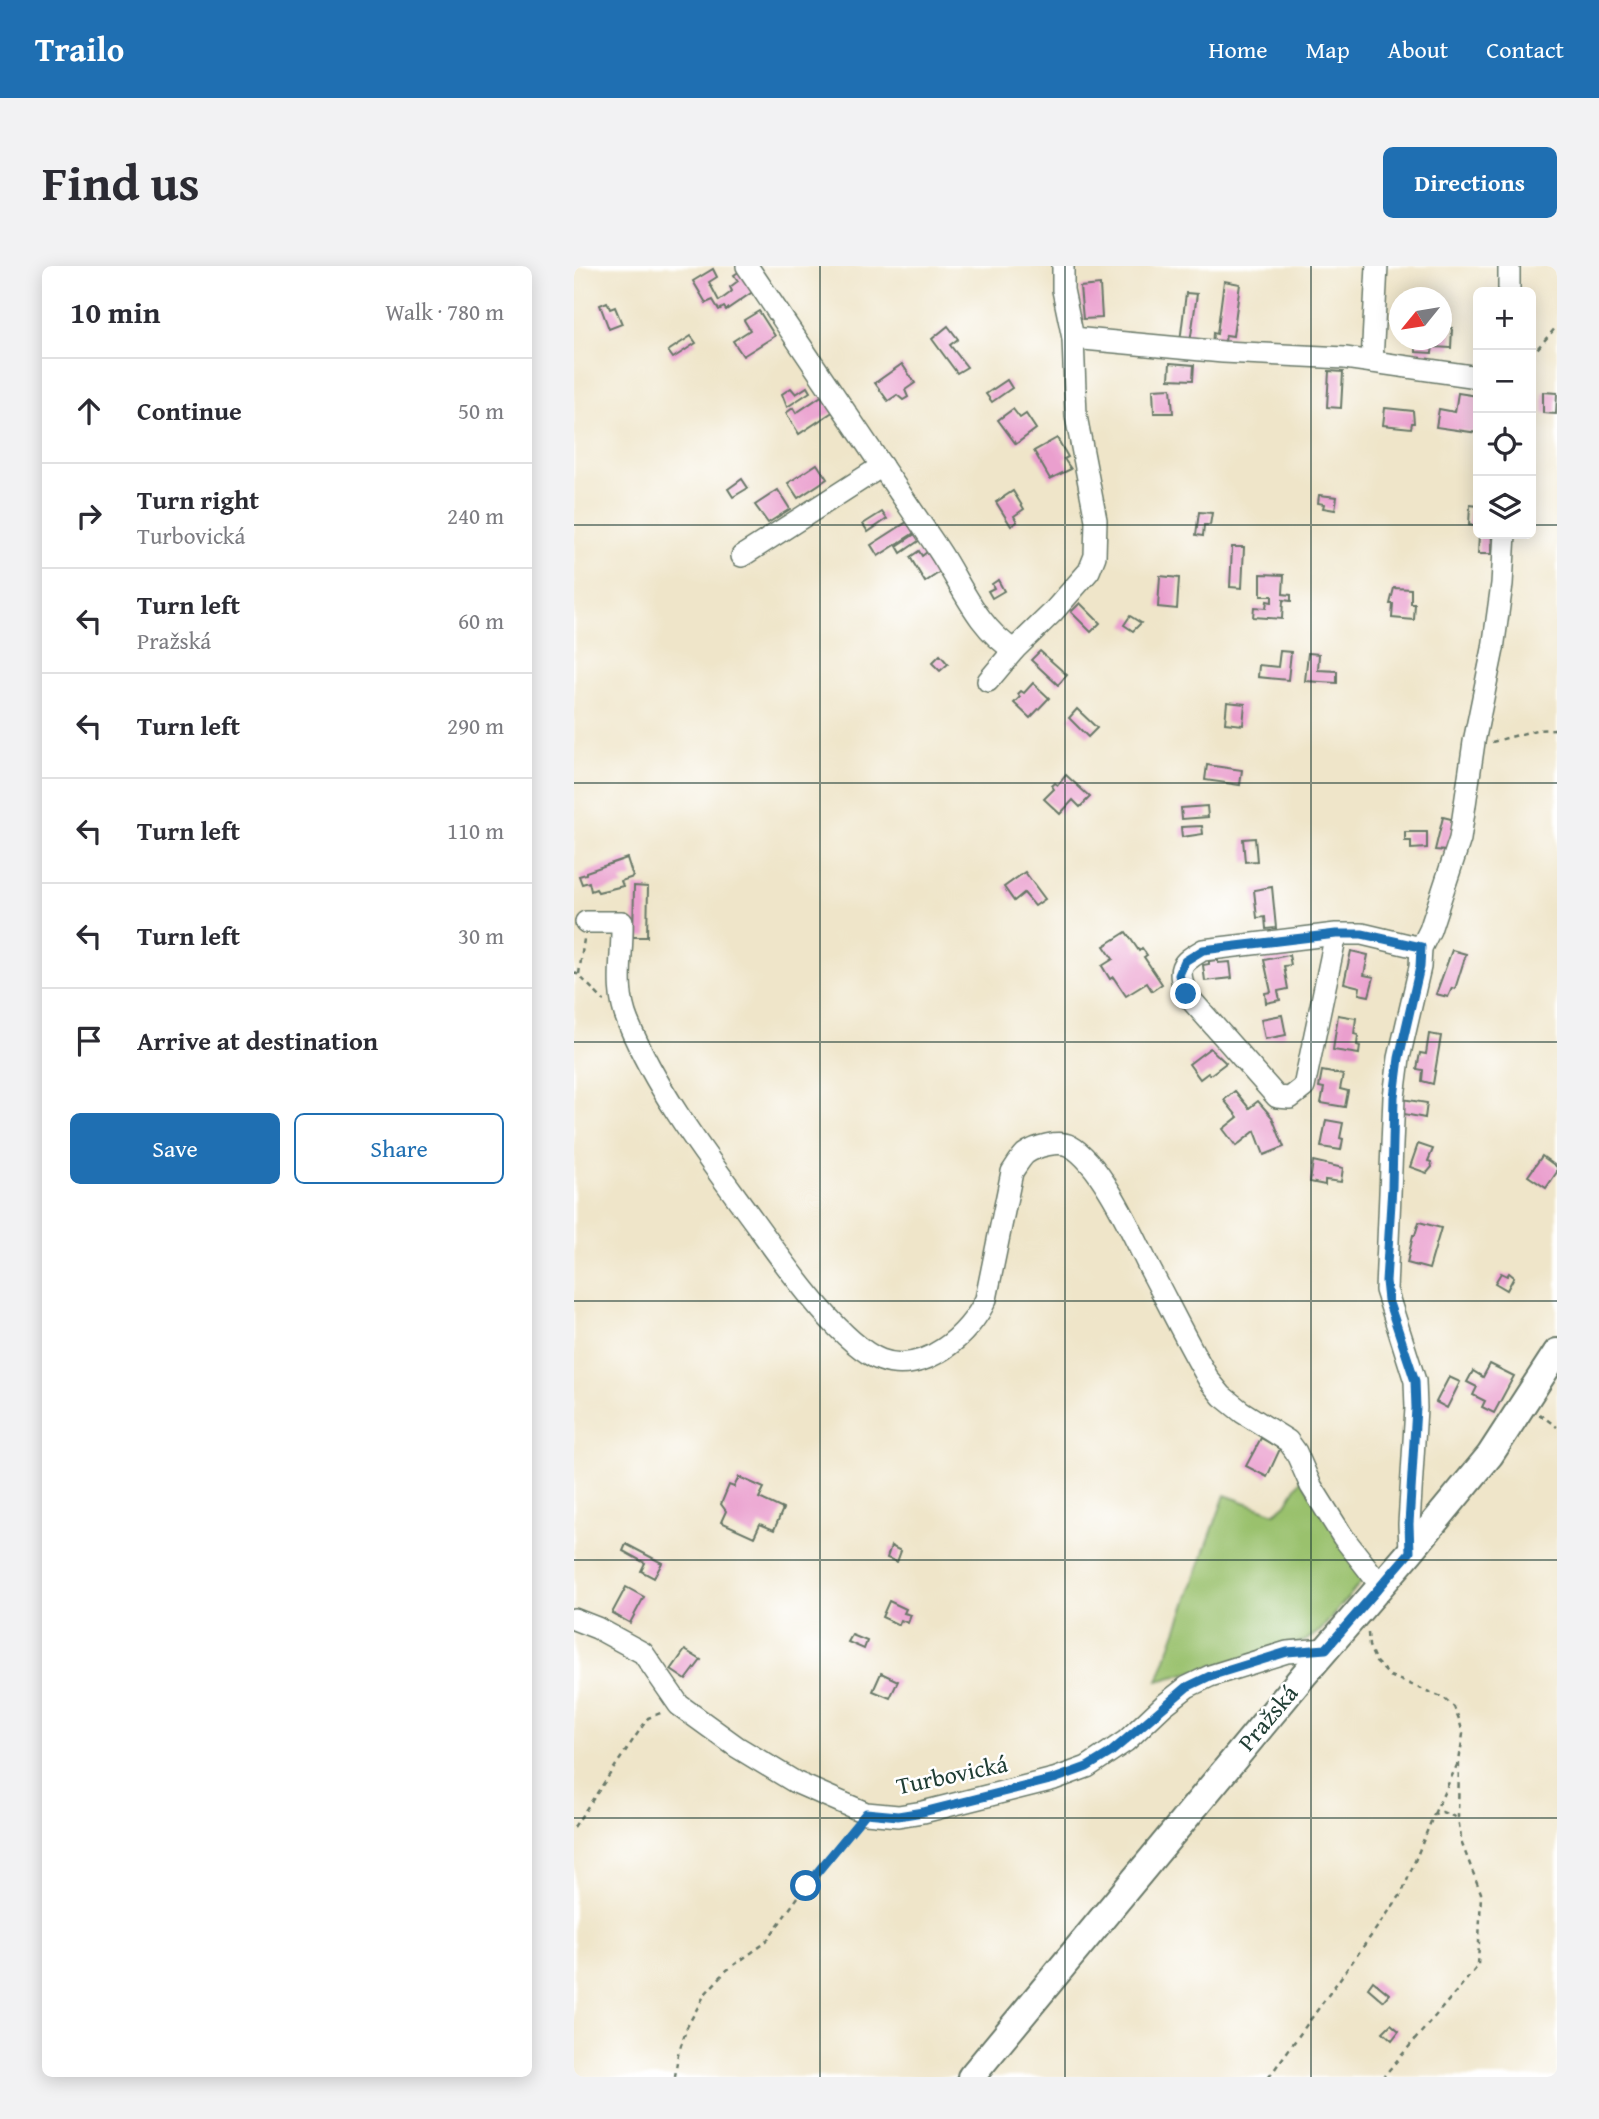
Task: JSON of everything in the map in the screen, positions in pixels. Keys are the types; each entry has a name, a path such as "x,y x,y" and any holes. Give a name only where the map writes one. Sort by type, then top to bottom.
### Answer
{"main road":[{"name":"Pražská","path":"971,2077 1490,1455 1557,1352"}],"street":[{"path":"747,266 942,554 984,623 998,640 1014,650"},
{"path":"988,681 1089,571 1095,556 1096,520 1076,416 1073,338 1063,290 1063,266"},
{"path":"1373,362 1377,266"},
{"path":"1509,266 1509,287"},
{"path":"1073,338 1223,352 1345,358 1473,376"},
{"path":"742,556 881,466"},
{"path":"1410,1552 1415,1381 1388,1300 1386,1281 1394,1097 1399,1058 1420,967 1421,947 1430,930 1460,839 1493,649 1505,539"},
{"path":"586,922 622,922 618,989 627,1021 658,1081 700,1147 800,1284 845,1333 868,1353 897,1364 937,1355 974,1317 986,1299 1012,1172 1025,1155 1038,1148 1062,1143 1073,1147 1100,1178 1123,1215 1209,1380 1222,1396 1242,1412 1288,1441 1296,1452 1311,1486 1343,1537 1381,1586"},
{"path":"1336,934 1304,1087 1290,1098 1277,1097 1186,994 1179,975 1185,961 1203,950 1336,934 1362,934 1421,947"},
{"name":"Turbovická","path":"574,1619 643,1653 679,1705 728,1741 795,1782 866,1813 898,1816 1054,1779 1087,1767 1110,1753 1164,1705 1199,1681 1287,1652 1326,1649"}],"path":[{"path":"1536,350 1557,326"},
{"path":"1475,743 1490,743 1514,734 1536,730 1557,729"},
{"path":"574,972 627,1021"},
{"path":"1368,1631 1369,1646 1376,1662 1390,1676 1406,1685 1430,1691 1454,1707 1463,1734 1459,1762 1458,1818 1462,1844 1481,1893 1478,1966 1383,2077"},
{"path":"574,1827 649,1718 679,1705"},
{"path":"1269,2077 1402,1893 1434,1814 1459,1762"},
{"path":"1434,1814 1442,1811 1458,1818"},
{"path":"675,2077 678,2054 687,2027 705,1994 727,1970 765,1943 806,1886 866,1813"}],"green space":[{"path":"1301,1479 1367,1575 1321,1630 1305,1641 1158,1681 1225,1495 1275,1513 1286,1504"}],"building":[{"path":"713,269 717,277 709,282 719,301 732,291 730,287 738,281 734,275 740,271 754,291 726,310 724,307 719,310 713,300 706,303 693,281"},
{"path":"1224,281 1240,284 1233,336 1226,335 1224,347 1212,346 1213,333 1217,334"},
{"path":"1100,285 1102,318 1083,319 1080,287"},
{"path":"1186,293 1197,294 1190,343 1180,342"},
{"path":"607,302 610,309 615,307 622,324 609,329 600,305"},
{"path":"759,311 775,336 743,356 733,341 750,330 744,320"},
{"path":"948,326 958,339 950,345 967,367 957,373 932,339"},
{"path":"691,336 696,343 673,358 668,351"},
{"path":"1416,350 1432,350 1432,353"},
{"path":"1170,363 1194,365 1193,380 1169,379"},
{"path":"902,364 915,383 905,390 908,397 903,400 897,395 888,401 875,383"},
{"path":"1329,371 1343,372 1341,408 1327,407"},
{"path":"1007,380 1012,388 992,402 986,394"},
{"path":"807,387 810,392 787,407 782,394 791,388 796,394"},
{"path":"1171,388 1173,413 1154,413 1153,389"},
{"path":"1543,392 1557,393 1556,414 1543,413"},
{"path":"1458,393 1473,395 1473,432 1436,427 1439,409 1455,412"},
{"path":"823,395 834,411 799,434 786,413 793,408 796,413"},
{"path":"1385,408 1413,411 1414,423 1411,428 1383,425"},
{"path":"1013,409 1020,418 1026,414 1036,429 1016,444 998,420"},
{"path":"1057,438 1068,457 1064,459 1071,469 1050,479 1034,451"},
{"path":"817,464 827,479 798,498 788,483"},
{"path":"742,479 748,488 733,497 728,489"},
{"path":"778,490 790,509 768,523 755,505"},
{"path":"1013,491 1024,509 1014,516 1017,522 1011,526 996,502"},
{"path":"1319,495 1337,497 1335,510 1323,508 1324,504 1318,503"},
{"path":"1470,505 1473,505 1473,525 1469,525"},
{"path":"882,512 887,519 868,532 863,524"},
{"path":"1199,512 1212,513 1210,525 1204,525 1203,536 1196,535"},
{"path":"907,522 914,533 878,556 871,545"},
{"path":"915,534 920,540 901,553 897,546"},
{"path":"1479,539 1492,539 1491,554 1478,554"},
{"path":"1232,547 1244,547 1242,588 1230,587"},
{"path":"919,551 922,556 927,552 940,572 925,582 910,557"},
{"path":"1261,574 1284,575 1283,594 1291,595 1291,601 1283,600 1282,619 1253,617 1254,607 1266,608 1267,601 1272,602 1272,596 1261,596"},
{"path":"1160,576 1179,578 1177,609 1158,607"},
{"path":"998,580 1004,591 992,598 988,591 994,588 992,584"},
{"path":"1394,588 1411,589 1411,604 1415,604 1414,620 1392,618 1393,604 1390,604"},
{"path":"1080,603 1100,623 1091,632 1071,612"},
{"path":"1130,616 1141,623 1133,631 1124,625"},
{"path":"1040,651 1067,675 1058,685 1031,660"},
{"path":"1280,651 1291,652 1288,680 1258,677 1259,665 1278,667"},
{"path":"1308,653 1319,654 1318,670 1337,671 1337,683 1305,681"},
{"path":"940,655 948,664 940,671 932,663"},
{"path":"1033,683 1049,698 1030,718 1014,703 1020,697 1018,694 1021,691 1024,693"},
{"path":"1227,702 1245,704 1243,725 1225,723"},
{"path":"1077,709 1097,728 1088,737 1069,718"},
{"path":"1207,765 1242,770 1240,785 1205,780"},
{"path":"1066,775 1090,797 1080,807 1073,800 1060,814 1044,799 1054,789 1052,786 1055,783 1058,785"},
{"path":"1207,806 1208,817 1182,819 1181,808"},
{"path":"1443,817 1455,820 1447,851 1435,850"},
{"path":"1202,826 1203,834 1182,837 1181,827"},
{"path":"1405,832 1427,832 1427,848 1411,849 1411,841 1405,841"},
{"path":"1255,838 1257,861 1245,862 1243,839"},
{"path":"627,858 633,877 621,881 623,886 598,892 596,889 591,891 589,882 582,884 579,876"},
{"path":"1025,872 1045,899 1035,906 1024,893 1014,901 1004,887"},
{"path":"634,886 648,887 647,937 633,937"},
{"path":"1272,887 1276,928 1266,929 1265,917 1257,918 1254,890"},
{"path":"1126,932 1139,951 1142,948 1147,955 1144,957 1162,984 1152,991 1147,983 1126,996 1102,966 1113,959 1104,946"},
{"path":"1452,950 1466,954 1455,989 1452,988 1448,997 1436,994"},
{"path":"1351,951 1368,955 1364,975 1374,977 1369,996 1359,994 1360,987 1344,983"},
{"path":"1289,955 1291,965 1284,966 1288,989 1278,991 1280,1000 1266,1003 1265,993 1271,992 1264,960"},
{"path":"1218,960 1218,963 1230,962 1232,978 1205,981 1203,965"},
{"path":"1282,1015 1286,1035 1265,1039 1261,1019"},
{"path":"1338,1015 1356,1018 1354,1034 1358,1035 1359,1054 1333,1050"},
{"path":"1429,1034 1441,1036 1433,1084 1422,1081 1423,1070 1417,1069 1420,1053 1426,1054"},
{"path":"1210,1048 1226,1063 1200,1079 1189,1064"},
{"path":"1322,1071 1343,1075 1340,1089 1348,1091 1345,1107 1321,1103 1324,1088 1319,1087"},
{"path":"1235,1091 1249,1108 1258,1101 1272,1117 1284,1147 1264,1155 1255,1131 1236,1146 1223,1129 1238,1117 1224,1100"},
{"path":"1402,1099 1427,1103 1425,1118 1399,1113"},
{"path":"1326,1120 1343,1123 1341,1150 1321,1147"},
{"path":"1418,1144 1433,1149 1428,1161 1432,1167 1427,1173 1410,1167"},
{"path":"1542,1156 1557,1167 1557,1172 1546,1188 1528,1176"},
{"path":"1313,1161 1343,1168 1341,1182 1325,1180 1325,1185 1310,1182"},
{"path":"1419,1222 1441,1228 1429,1269 1407,1263 1413,1235"},
{"path":"1501,1273 1507,1276 1509,1273 1514,1277 1507,1290 1495,1283"},
{"path":"1490,1364 1514,1376 1494,1413 1482,1407 1485,1401 1473,1395 1477,1387 1467,1382 1473,1371 1483,1377"},
{"path":"1449,1377 1460,1382 1447,1408 1436,1402"},
{"path":"1261,1438 1280,1449 1267,1477 1246,1466"},
{"path":"739,1477 764,1488 759,1498 783,1509 774,1530 760,1524 754,1537 721,1522 726,1511 721,1504 729,1485 734,1487"},
{"path":"626,1544 662,1563 654,1578 641,1571 645,1563 623,1551"},
{"path":"891,1546 901,1551 897,1562 887,1558"},
{"path":"626,1587 644,1597 630,1623 612,1613"},
{"path":"889,1601 906,1609 904,1613 911,1615 908,1623 901,1620 899,1625 882,1617"},
{"path":"852,1635 867,1641 864,1649 848,1642"},
{"path":"685,1650 701,1660 686,1680 671,1670"},
{"path":"881,1673 898,1681 890,1698 873,1691"},
{"path":"1373,1981 1389,1994 1383,2001 1368,1988"},
{"path":"1391,2024 1399,2031 1392,2040 1383,2032"}],"route":[{"path":"806,1886 866,1813 898,1816 923,1812 1054,1779 1087,1767 1110,1753 1187,1687 1210,1676 1287,1652 1326,1649 1410,1552 1415,1381 1388,1300 1386,1281 1394,1097 1399,1058 1420,967 1421,947 1362,934 1336,934 1203,950 1185,961 1179,975 1186,994"}]}
